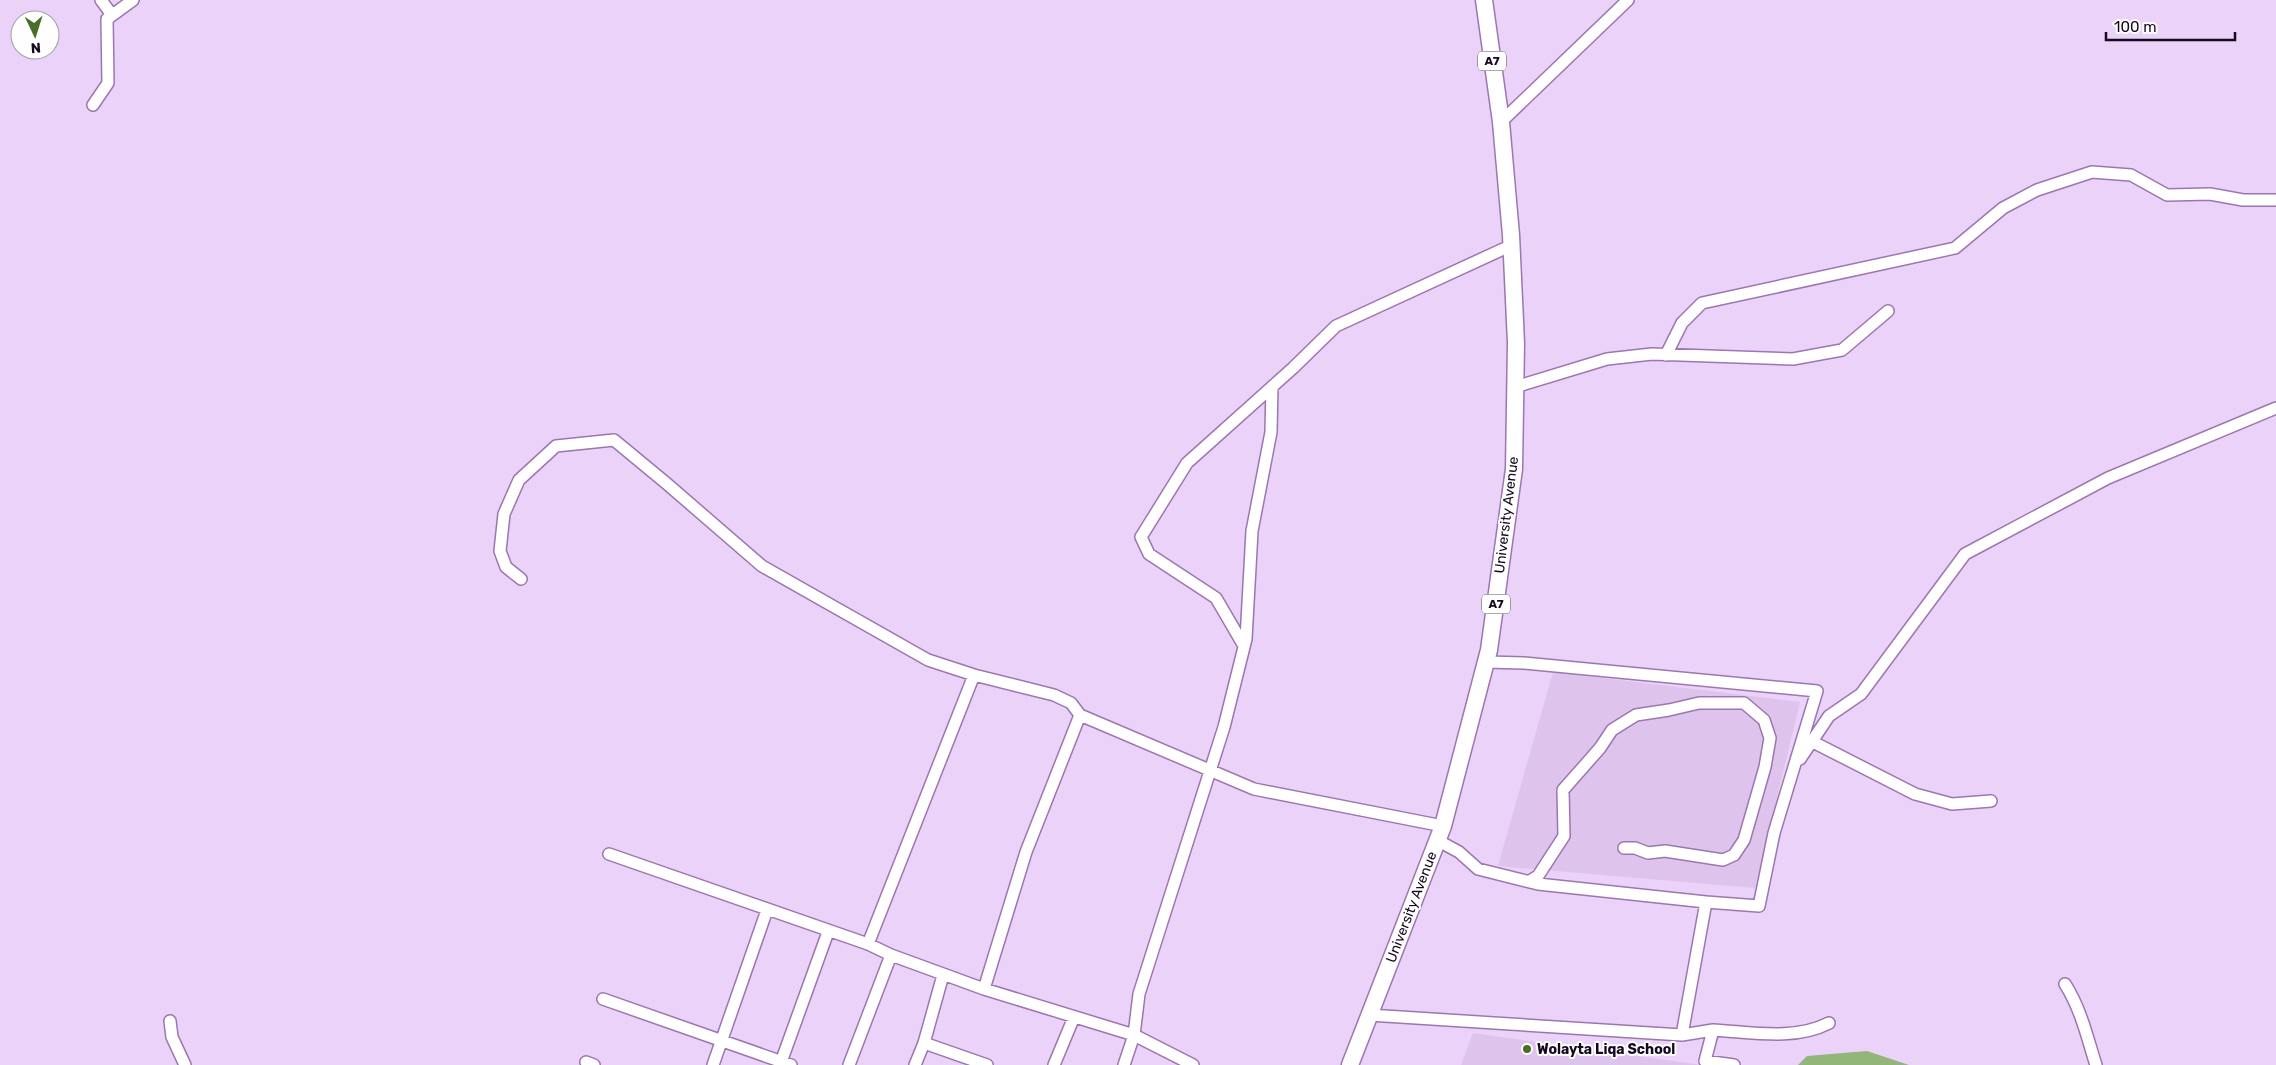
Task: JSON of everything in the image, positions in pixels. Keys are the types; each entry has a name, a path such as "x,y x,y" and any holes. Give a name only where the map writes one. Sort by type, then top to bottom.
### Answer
{"highway":[{"name":"A7","path":"1484,0 1501,122"},
{"name":"University Avenue","path":"1350,1065 1440,833 1491,642 1514,469 1516,343 1512,245 1501,122"}],"street":[{"path":"101,0 112,15"},
{"path":"93,105 108,83 107,19 133,0"},
{"path":"1501,122 1628,0"},
{"path":"1666,355 1682,323 1702,303 1955,248 2003,208 2037,190 2092,172 2131,175 2167,195 2210,194 2243,200 2276,200"},
{"path":"1244,646 1216,598 1149,554 1141,537 1187,462 1272,387 1336,326 1512,245"},
{"path":"1515,387 1607,359 1666,355 1793,360 1842,350 1888,310"},
{"path":"1124,1065 1134,1035 1139,994 1224,727 1244,646 1252,531 1271,432 1272,387"},
{"path":"1794,767 1813,742 1829,716 1861,694 1965,554 2108,478 2276,408"},
{"path":"521,579 506,567 500,550 504,514 519,480 556,446 614,440 762,566 928,660 974,675 1054,695 1072,703 1080,715 1254,788 1440,833 1478,869 1538,884 1759,906 1774,833 1817,691 1533,664 1486,662"},
{"path":"868,944 974,675"},
{"path":"1530,881 1538,876 1564,836 1563,790 1600,748 1612,730 1636,715 1669,710 1699,702 1744,703 1764,720 1770,738 1765,767 1744,840 1734,854 1723,860 1665,851 1648,854 1635,848 1624,848"},
{"path":"984,989 1026,852 1080,715"},
{"path":"1813,742 1915,794 1952,804 1991,801"},
{"path":"609,854 828,932 868,944 943,975 1134,1035 1193,1065"},
{"path":"1682,1035 1706,902"},
{"path":"713,1065 723,1041 767,910"},
{"path":"604,999 784,1064 828,932"},
{"path":"849,1065 891,955"},
{"path":"915,1065 924,1043 943,975"},
{"path":"2065,984 2075,1000 2083,1020 2096,1065"},
{"path":"1369,1015 1682,1035 1713,1030 1796,1034 1816,1030 1829,1023"},
{"path":"1054,1065 1074,1017"},
{"path":"170,1021 172,1036 185,1065"},
{"path":"1713,1030 1704,1063 1734,1065"},
{"path":"924,1043 987,1065"}],"shaded area":[{"path":"1553,672 1800,702 1755,888 1498,866"},
{"name":"Wolayta Liqa School","path":"1473,1033 1702,1065 1461,1065"}],"green space":[{"path":"1867,1051 1909,1065 1798,1065 1807,1056"}],"place":[{"name":"Wolayta Liqa School","path":"1527,1049"}]}
